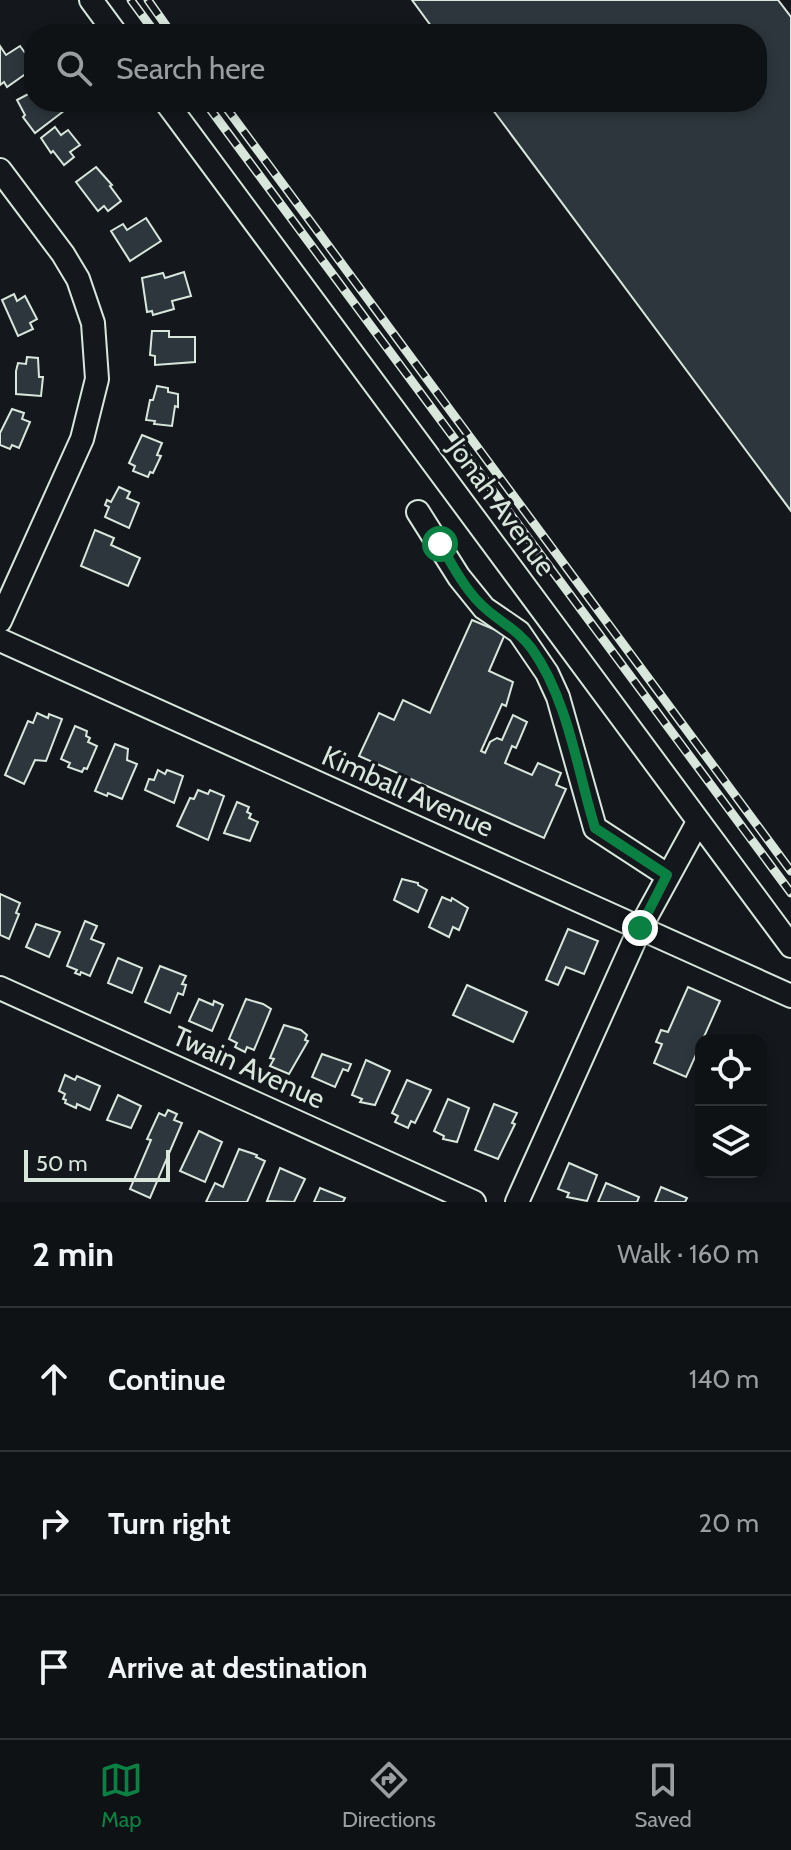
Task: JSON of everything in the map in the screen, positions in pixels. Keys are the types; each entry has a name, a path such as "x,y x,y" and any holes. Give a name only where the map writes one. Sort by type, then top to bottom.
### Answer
{"street":[{"path":"91,0 109,24"},
{"name":"Jonah Avenue","path":"173,112 791,946"},
{"path":"0,170 63,254 86,297 97,348 97,379 82,439 0,621"},
{"path":"418,512 459,577 484,608 519,632 547,673 558,697 595,828 667,875"},
{"name":"Kimball Avenue","path":"0,640 791,996"},
{"path":"517,1202 640,928 698,822"},
{"name":"Twain Avenue","path":"0,988 474,1202"}],"building":[{"path":"412,0 778,0 791,17 791,511 494,112 767,112 767,24 430,24"},
{"path":"0,46 6,55 20,46 24,51 24,75 7,87 4,82 0,85"},
{"path":"24,96 24,112 63,112 35,133 23,117 25,115 17,100"},
{"path":"55,127 61,135 68,130 80,145 70,152 74,157 64,165 41,138"},
{"path":"96,167 121,201 108,211 104,206 98,211 76,182"},
{"path":"146,218 161,241 130,261 111,231 123,224 127,230"},
{"path":"184,272 191,296 172,301 174,309 153,315 152,311 147,312 142,278 163,273 165,278"},
{"path":"14,294 17,301 25,296 37,319 30,323 33,329 18,336 2,300"},
{"path":"152,331 169,331 169,337 195,337 195,362 155,365 155,356 150,355"},
{"path":"27,357 38,358 39,377 43,377 41,396 16,394 18,363 26,364"},
{"path":"157,386 178,394 172,426 146,420"},
{"path":"12,409 24,413 22,419 30,422 19,448 12,445 10,449 0,445 0,433"},
{"path":"142,435 162,443 157,455 161,456 148,477 133,471 135,466 129,463"},
{"path":"119,487 130,492 127,498 139,503 129,528 105,517 109,507 105,505 107,500 111,502"},
{"path":"95,530 114,538 111,545 140,558 128,586 81,566"},
{"path":"472,620 505,634 489,671 513,682 506,706 502,704 481,751 485,753 490,742 497,738 502,740 513,715 527,722 516,748 512,746 505,763 532,775 538,763 561,773 556,785 566,789 544,838 359,756 379,713 394,720 403,700 430,713"},
{"path":"37,713 62,719 46,761 35,760 24,784 5,775 28,721 33,723"},
{"path":"75,726 87,731 88,742 97,746 87,769 84,768 82,772 68,767 70,763 61,759"},
{"path":"115,744 128,749 127,760 137,764 122,799 95,791"},
{"path":"158,770 183,776 174,803 145,790 149,779 154,780"},
{"path":"198,790 208,794 210,790 224,796 208,840 177,826 190,798 194,799"},
{"path":"237,802 249,807 249,818 258,822 250,841 224,833"},
{"path":"402,879 418,883 427,890 418,912 394,900"},
{"path":"0,894 20,903 9,939 0,935"},
{"path":"442,897 451,901 452,898 468,908 459,930 453,927 449,937 429,927"},
{"path":"85,921 97,926 91,939 104,944 90,976 75,973 77,970 67,966"},
{"path":"36,924 60,932 49,957 26,947"},
{"path":"568,929 598,941 584,974 566,967 558,985 546,980"},
{"path":"118,958 142,968 132,993 108,983"},
{"path":"160,966 186,976 182,984 186,985 183,995 178,993 170,1013 145,1002"},
{"path":"467,985 527,1012 513,1042 453,1015"},
{"path":"688,987 720,1001 705,1034 695,1034 695,1057 686,1077 654,1063 662,1044 656,1042 661,1030 668,1032"},
{"path":"199,999 213,1005 214,1001 223,1005 212,1031 189,1021"},
{"path":"246,999 271,1009 254,1050 247,1047 245,1052 235,1047 237,1043 229,1039"},
{"path":"284,1025 301,1030 308,1041 289,1074 270,1066 274,1059 270,1058"},
{"path":"322,1054 351,1064 348,1071 343,1069 335,1087 312,1077"},
{"path":"366,1060 390,1071 375,1105 360,1102 362,1099 352,1095"},
{"path":"65,1075 75,1080 77,1076 100,1086 90,1110 65,1103 65,1094 59,1091"},
{"path":"407,1080 431,1090 415,1123 411,1121 408,1128 395,1122 398,1116 392,1113"},
{"path":"118,1095 141,1106 131,1128 107,1120"},
{"path":"448,1099 469,1108 457,1142 443,1139 444,1136 434,1131"},
{"path":"494,1104 517,1113 498,1159 475,1150"},
{"path":"168,1110 177,1114 174,1120 182,1123 150,1198 130,1189 159,1113 165,1116"},
{"path":"199,1131 222,1142 205,1182 180,1171"},
{"path":"239,1149 265,1161 247,1202 206,1202 215,1183 223,1187"},
{"path":"569,1163 597,1175 587,1201 567,1197 569,1193 558,1189"},
{"path":"280,1168 305,1179 294,1202 267,1201"},
{"path":"606,1183 639,1197 637,1202 598,1202"},
{"path":"661,1187 687,1198 685,1202 655,1202"},
{"path":"320,1188 345,1198 343,1202 314,1202"}],"railway":[{"path":"131,0 149,24"},
{"path":"148,0 165,24"},
{"path":"212,112 791,893"},
{"path":"229,112 791,871"}],"route":[{"path":"440,544 459,577 484,608 519,632 547,673 558,697 595,828 667,875 640,928"}]}
